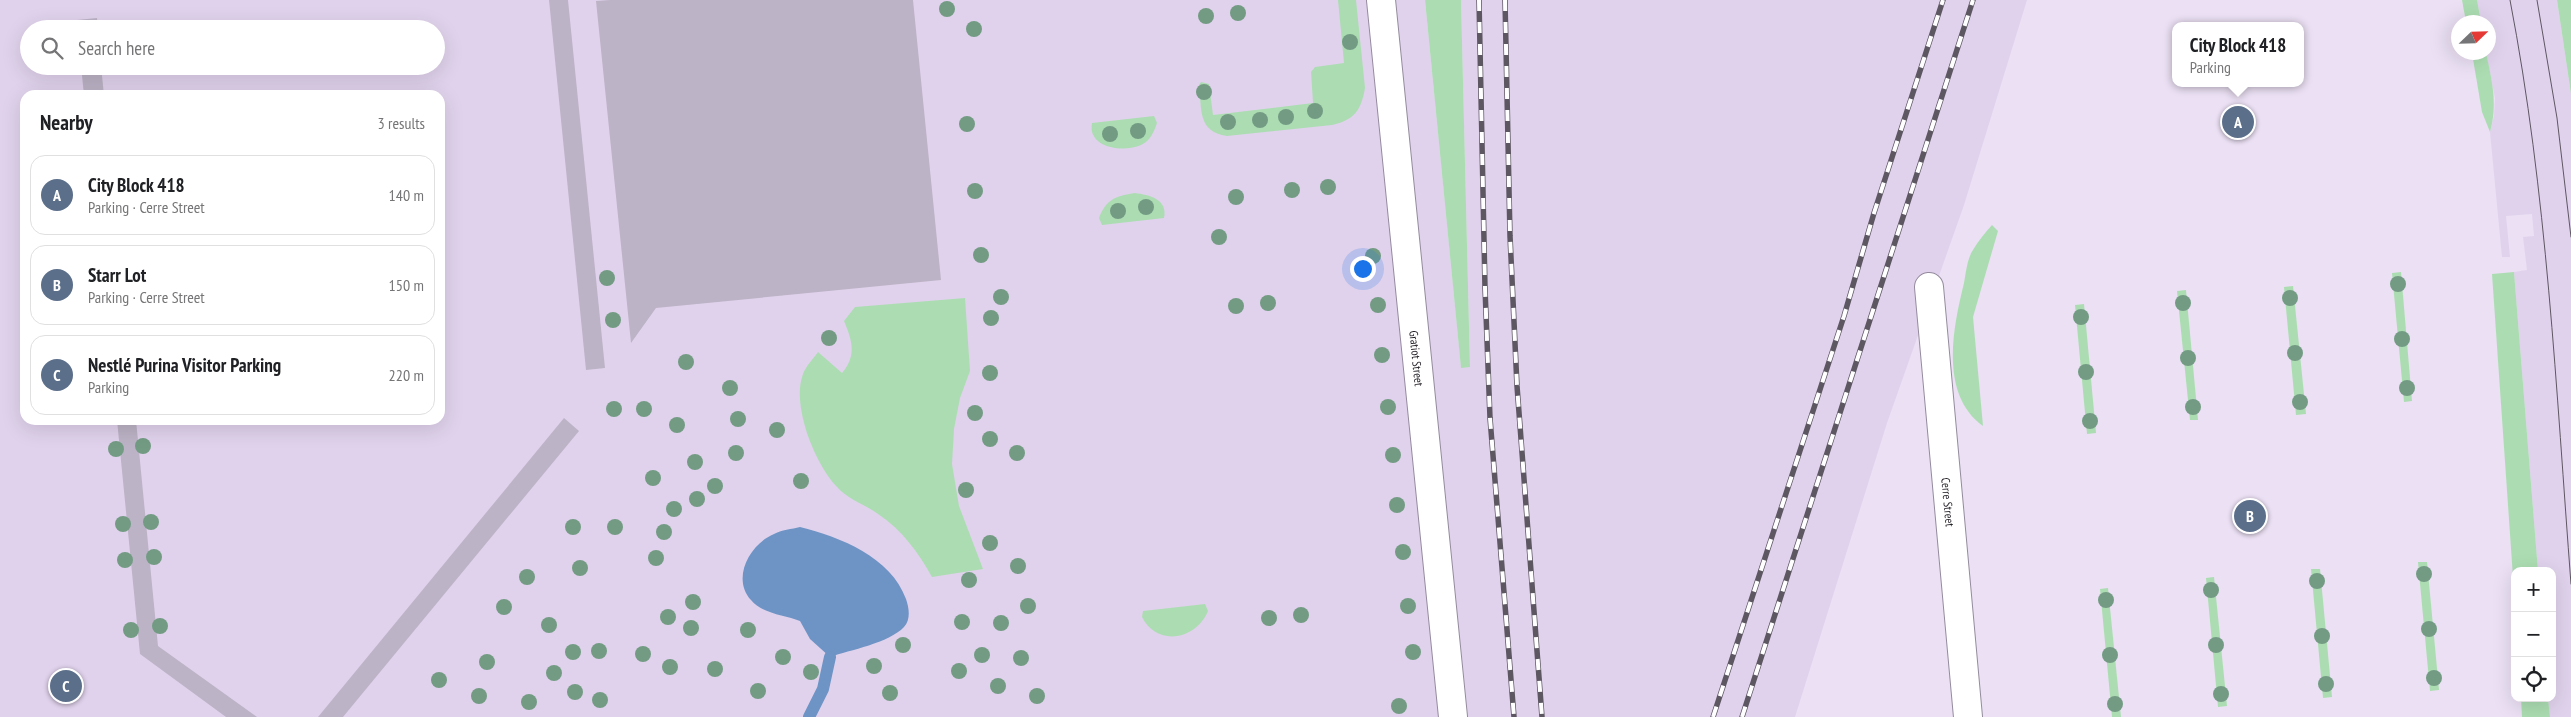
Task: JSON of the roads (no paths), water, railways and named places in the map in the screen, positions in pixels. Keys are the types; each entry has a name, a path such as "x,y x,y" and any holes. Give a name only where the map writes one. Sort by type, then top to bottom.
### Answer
{"street":[{"name":"Gratiot Street","path":"1381,0 1453,717"},
{"name":"Cerre Street","path":"1929,287 1968,717"}],"water":[{"path":"800,527 847,543 876,560 889,571 899,584 907,602 909,610 904,627 897,633 879,642 830,657 810,639 800,621 767,611 756,605 745,591 743,582 743,572 751,553 757,545 774,534"}],"waterway":[{"path":"809,717 823,689 830,657"}],"tram line":[{"path":"2510,0 2523,72 2542,218 2571,584"},
{"path":"2537,0 2557,118 2571,237"}],"railway":[{"path":"1479,0 1485,288 1490,418 1514,717"},
{"path":"1505,0 1510,236 1517,386 1542,717"},
{"path":"1713,717 1844,316 1874,213 1943,0"},
{"path":"1742,717 1973,0"}],"place":[{"name":"City Block 418","path":"2238,122"},
{"name":"Starr Lot","path":"2250,516"},
{"name":"Nestlé Purina Visitor Parking","path":"66,686"}]}
